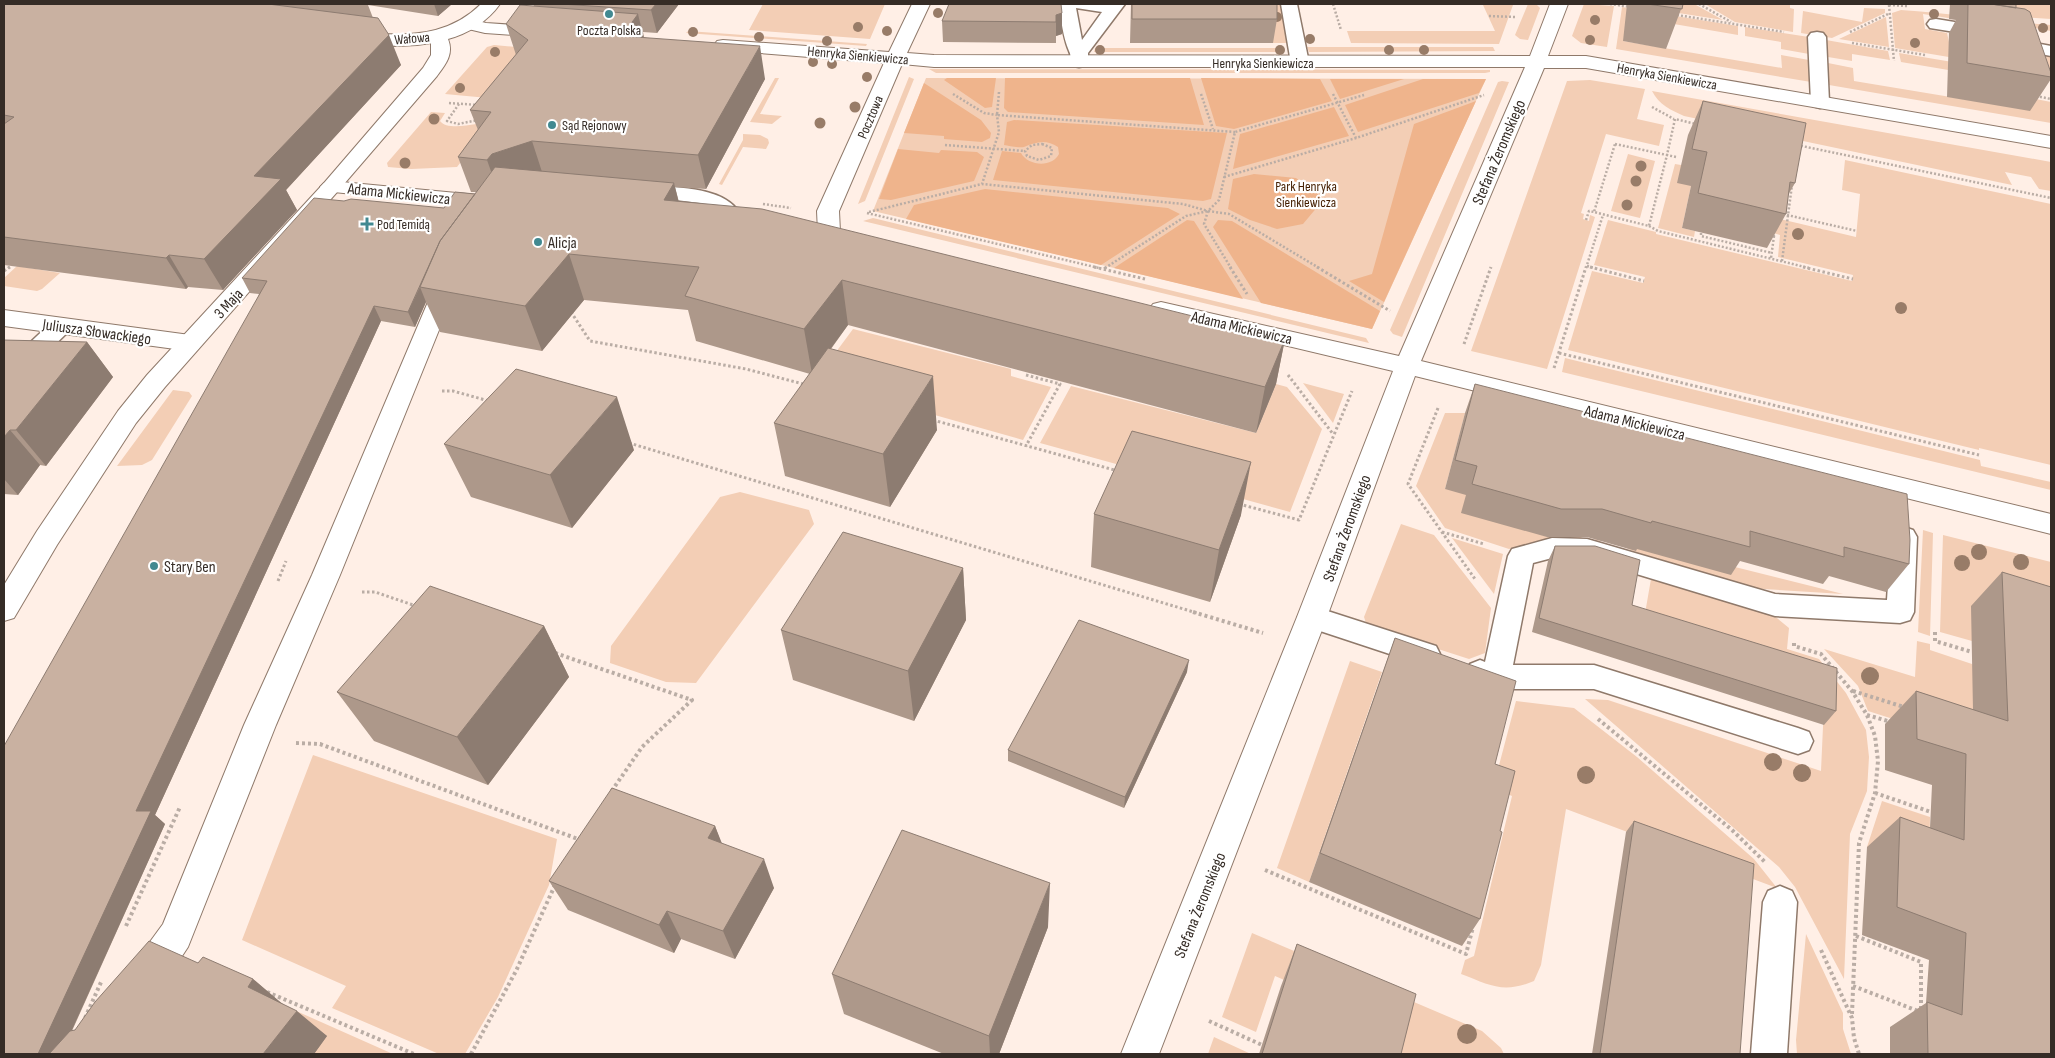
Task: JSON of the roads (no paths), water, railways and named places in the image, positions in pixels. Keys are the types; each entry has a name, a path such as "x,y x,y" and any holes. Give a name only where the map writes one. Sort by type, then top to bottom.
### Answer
{"street":[{"path":"437,36 470,24 491,4"},
{"name":"Pocztowa","path":"829,233 828,211 921,4"},
{"name":"Stefana Żeromskiego","path":"1140,1054 1302,644 1407,367 1537,62 1559,4"},
{"path":"470,24 485,28 565,33"},
{"name":"Wałowa","path":"336,34 389,41 437,36"},
{"name":"3 Maja","path":"4,610 47,538 127,418 190,343 331,187 440,59 442,46 437,36"},
{"name":"Henryka Sienkiewicza","path":"709,44 934,61 1079,57 1300,63 1586,62 2051,142"},
{"name":"Adama Mickiewicza","path":"331,187 505,207"},
{"path":"130,1001 176,936 260,725 326,575 419,347 453,275"},
{"name":"Adama Mickiewicza","path":"1136,303 1367,356 2051,524"},
{"name":"Juliusza Słowackiego","path":"4,318 190,343"}],"lane":[{"path":"1067,4 1074,45 1079,57"},
{"path":"1080,4 1116,6"},
{"path":"1289,4 1300,63"},
{"path":"1079,57 1116,6"},
{"path":"1936,24 2010,36 2030,47 2051,51"},
{"path":"1817,38 1820,102"},
{"path":"628,190 705,197 729,212 724,224"},
{"path":"4,380 61,326"},
{"path":"1496,677 1521,556 1552,548 1587,549 1775,605 1900,612 1908,489"},
{"path":"1312,617 1496,677 1594,677 1798,741"},
{"path":"1769,1054 1780,902"}],"place":[{"name":"Poczta Polska","path":"609,14"},
{"name":"Sąd Rejonowy","path":"552,125"},
{"name":"Pod Temidą","path":"367,224"},
{"name":"Alicja","path":"538,242"},
{"name":"Stary Ben","path":"154,566"}],"park label":[{"name":"Park Henryka Sienkiewicza","path":"1306,194"}]}
